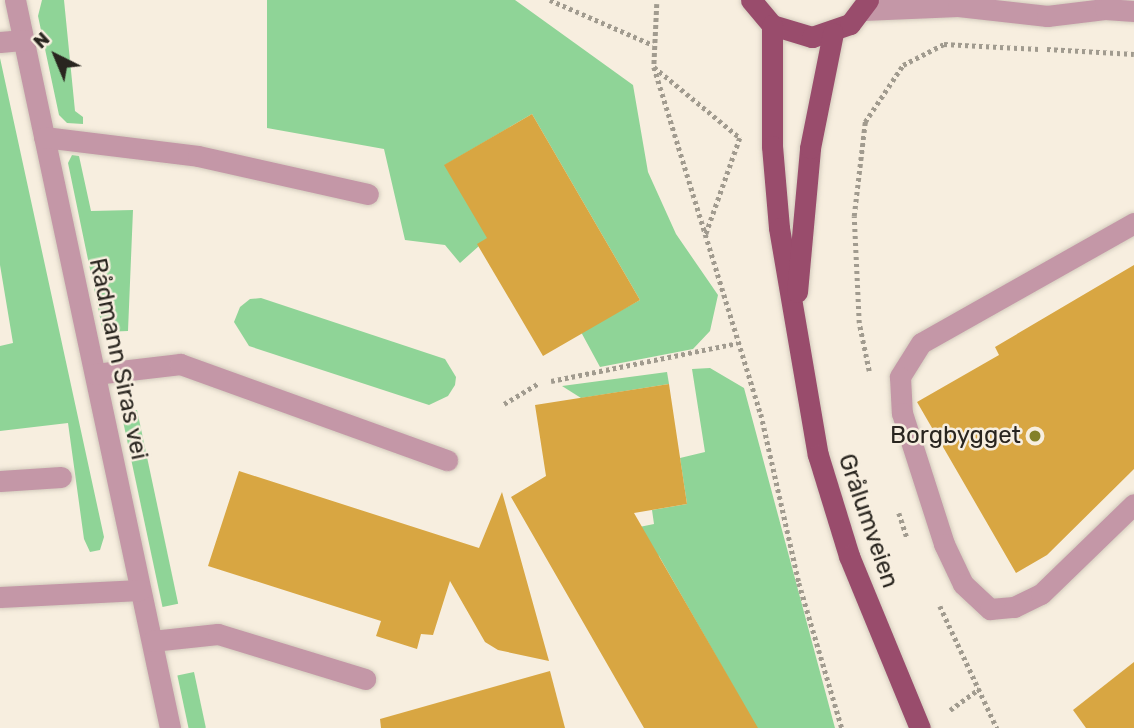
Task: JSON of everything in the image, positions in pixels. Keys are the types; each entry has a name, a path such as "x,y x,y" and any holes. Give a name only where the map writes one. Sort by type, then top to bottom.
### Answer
{"main road":[{"path":"735,0 753,4 772,25 802,36 833,33 866,5"},
{"name":"Grålumveien","path":"772,25 772,146 779,228 818,455 849,556 920,728"},
{"name":"Grålumveien","path":"795,322 810,148 833,33"}],"street":[{"name":"Rådmann Siras vei","path":"15,0 170,728"},
{"path":"1084,0 1105,9"},
{"path":"866,5 958,6 1047,16 1105,9 1134,11"},
{"path":"0,41 24,40"},
{"path":"44,137 198,156 368,194"},
{"path":"1134,223 921,342 900,377 902,413 944,544 963,584 990,609 1014,607 1041,594 1134,504"},
{"path":"95,374 180,364 447,460"},
{"path":"0,481 61,477"},
{"path":"0,597 141,590"},
{"path":"152,641 219,634 365,679"}],"path":[{"path":"550,0 653,45"},
{"path":"657,4 654,67 761,414 799,583 842,728"},
{"path":"872,385 859,323 855,216 865,122 882,90 903,65 944,44 1134,54"},
{"path":"654,67 740,138 706,235"},
{"path":"551,381 737,343"},
{"path":"504,404 537,384"},
{"path":"897,501 908,540"},
{"path":"938,602 997,728"},
{"path":"950,710 979,689"}],"green space":[{"path":"42,0 64,0 75,111 83,117 83,124 67,123 59,115 38,16"},
{"path":"267,0 515,0 633,85 648,172 676,234 718,295 710,331 693,349 600,367 581,332 640,300 532,114 445,165 489,237 460,263 445,245 405,240 384,149 267,128"},
{"path":"0,58 104,537 100,550 90,552 84,539 68,423 0,431 0,346 13,343 0,265"},
{"path":"72,155 79,156 91,211 133,210 128,331 103,332 68,163"},
{"path":"261,298 445,359 456,377 455,385 448,396 429,405 249,346 234,322 240,307 250,299"},
{"path":"710,368 744,388 835,728 757,728 659,556 605,534 654,524 652,510 687,504 680,458 705,452 692,369"},
{"path":"667,372 669,384 581,398 562,386"},
{"path":"137,410 178,604 163,607 121,413"},
{"path":"194,672 206,728 189,728 177,676"}],"building":[{"path":"532,114 640,300 543,356 477,244 487,238 444,165"},
{"name":"Borgbygget","path":"1134,265 1134,469 1047,555 1016,573 917,402 999,355 995,347"},
{"path":"669,384 687,504 634,513 758,728 644,728 511,497 546,476 535,405"},
{"path":"239,471 479,548 502,492 549,661 498,650 485,642 450,581 433,635 421,634 417,649 376,636 381,621 208,566"},
{"path":"1134,662 1134,728 1086,728 1073,710"},
{"path":"550,671 565,728 381,728 380,719"}],"place":[{"name":"Borgbygget","path":"1035,436"}]}
